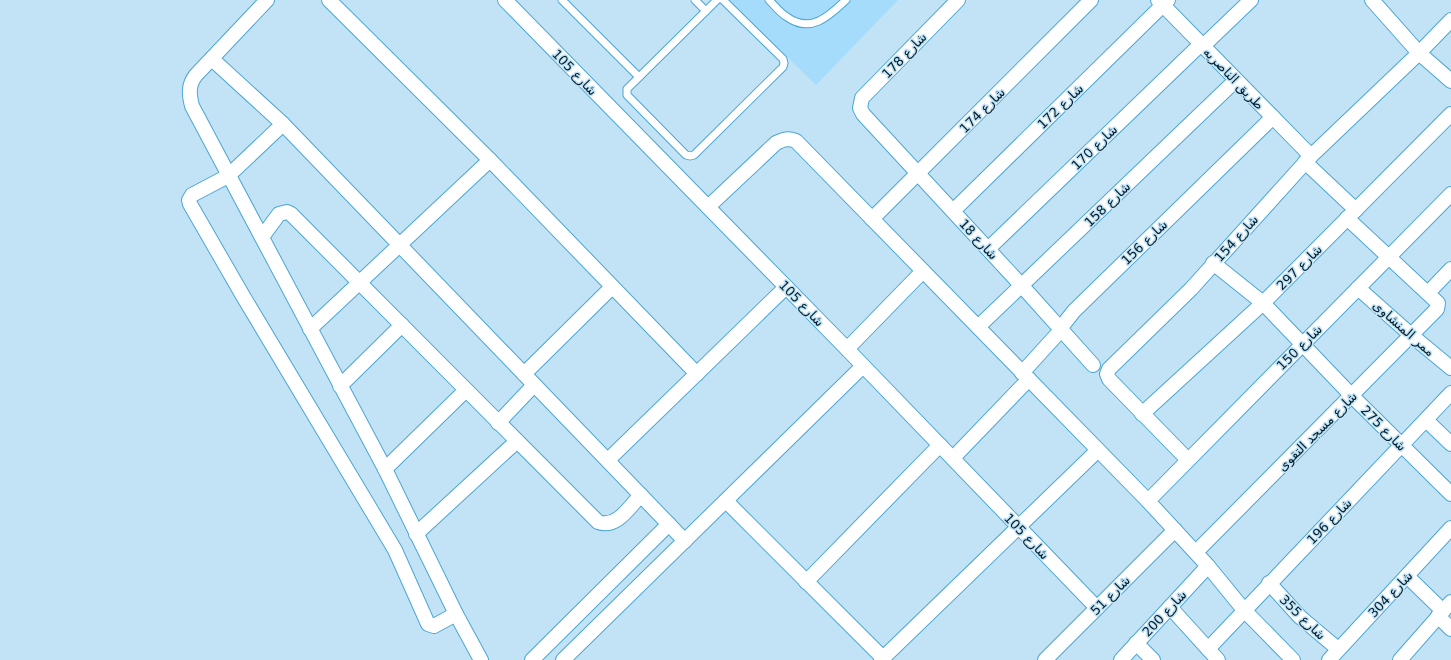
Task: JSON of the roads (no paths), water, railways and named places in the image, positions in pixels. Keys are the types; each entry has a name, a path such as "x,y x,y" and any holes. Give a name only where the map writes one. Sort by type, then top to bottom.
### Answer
{"street":[{"path":"267,0 192,80 189,95 192,106 385,469 456,614 481,660"},
{"path":"329,0 490,160 697,374"},
{"name":"شارع 105","path":"505,0 847,349 1097,608"},
{"name":"شارع 178","path":"863,114 860,108 862,98 958,0"},
{"name":"شارع 174","path":"872,219 1091,0"},
{"name":"شارع 170","path":"988,249 1251,0"},
{"path":"1372,0 1419,52 1451,81"},
{"name":"طريق الناصريه","path":"1163,2 1202,45 1273,117 1352,214 1378,249 1389,257 1438,303 1437,309"},
{"name":"شارع 172","path":"953,211 1163,2"},
{"name":"شارع 154","path":"1188,460 1109,379 1108,371 1191,289 1308,159 1451,20"},
{"path":"212,59 283,124 685,541"},
{"name":"شارع 158","path":"978,327 1236,80"},
{"name":"شارع 18","path":"863,114 1093,365"},
{"name":"شارع 297","path":"1142,414 1263,303 1451,114"},
{"name":"شارع 156","path":"953,458 1025,376 1074,311 1273,117"},
{"path":"283,124 228,176 192,195 189,200 190,204 243,296 395,550 428,624 434,626 456,614"},
{"path":"708,207 776,143 783,139 796,141 1148,501 1196,552 1244,610 1293,660"},
{"path":"310,329 490,160"},
{"name":"شارع 150","path":"1148,501 1451,194"},
{"path":"262,237 279,214 287,212 291,214 598,522 604,525 612,523 618,519 641,495"},
{"name":"شارع 275","path":"1213,263 1263,303 1352,396 1451,494"},
{"path":"1428,293 1451,269"},
{"path":"847,349 923,271"},
{"path":"524,374 612,287"},
{"path":"608,460 786,287"},
{"name":"ممر المنشاوى","path":"1358,288 1451,368"},
{"name":"شارع مسجد التقوى","path":"1196,552 1437,309"},
{"path":"340,386 402,326"},
{"path":"563,660 863,366"},
{"path":"498,423 534,385"},
{"path":"385,469 466,390"},
{"name":"شارع 196","path":"1208,649 1451,393"},
{"path":"1426,420 1451,444"},
{"path":"416,534 517,441"},
{"path":"806,582 940,445"},
{"path":"726,501 882,659 1098,450"},
{"path":"532,660 669,524"},
{"name":"شارع 304","path":"1329,660 1451,528"},
{"name":"شارع 51","path":"1044,660 1175,530"},
{"name":"شارع 200","path":"1121,660 1208,566"},
{"path":"1407,576 1444,610 1451,628"},
{"name":"شارع 355","path":"1269,583 1300,617 1338,650"},
{"path":"1170,607 1218,660"},
{"path":"1400,660 1444,610"},
{"path":"1136,643 1153,660"}],"lane":[{"path":"562,0 639,77"},
{"path":"695,0 706,11"},
{"path":"717,0 627,89 627,95 686,155 690,156 694,155 783,67 784,63 782,59 723,0"},
{"path":"769,0 789,19 806,24 821,21 846,0"}]}
